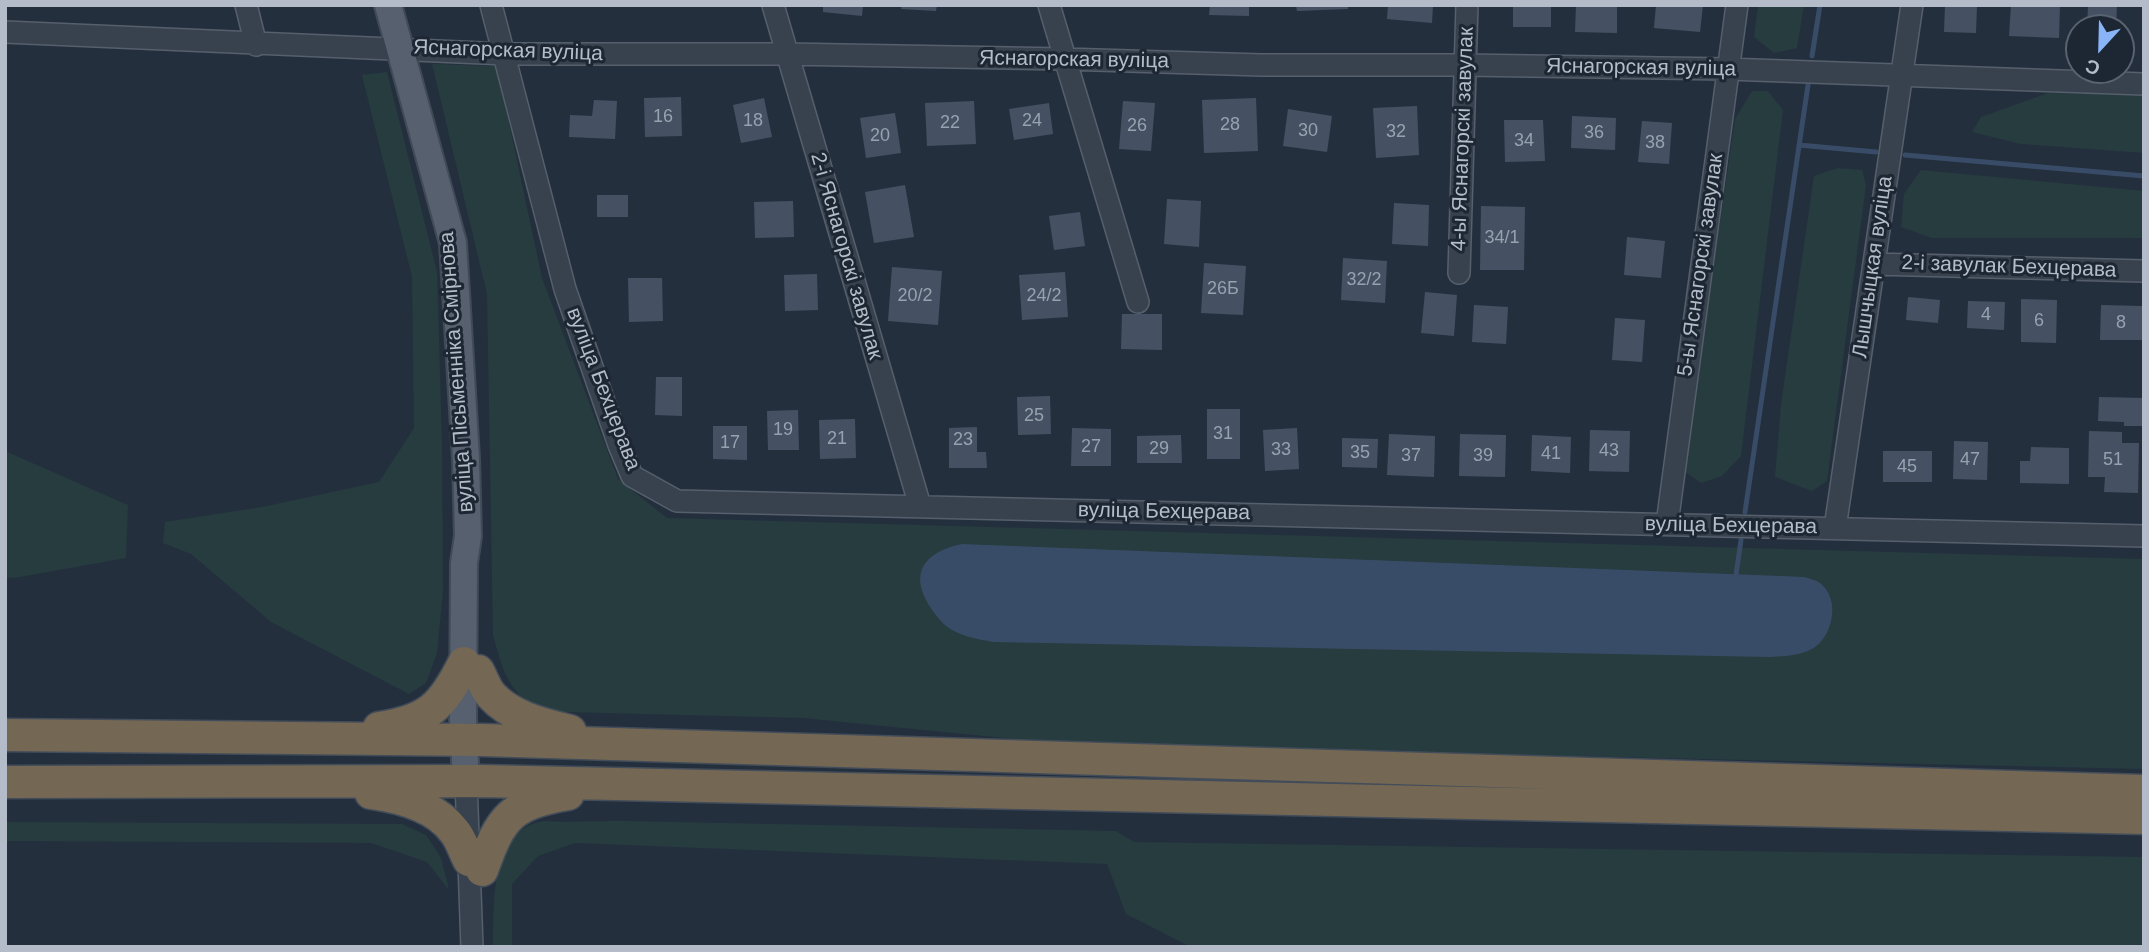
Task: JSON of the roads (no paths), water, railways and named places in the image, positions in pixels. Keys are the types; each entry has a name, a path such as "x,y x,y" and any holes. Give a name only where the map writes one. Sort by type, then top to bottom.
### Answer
{"highway":[{"path":"311,738 405,725 437,707 471,667 490,694 509,710 537,722 626,744"},
{"path":"5,735 626,744 2144,791"},
{"path":"5,782 473,781 2144,818"},
{"path":"283,782 380,794 414,804 436,814 455,831 475,865 518,808 538,799 622,784"}],"main road":[{"name":"вуліца Пісьменніка Смірнова","path":"388,5 453,243 468,536 474,562 471,667 473,781"}],"street":[{"path":"246,5 256,45"},
{"name":"вуліца Бехцерава","path":"491,5 565,289 620,445 632,476 677,502 2144,536"},
{"name":"2-і Яснагорскі завулак","path":"772,5 920,506"},
{"path":"1049,5 1139,302"},
{"name":"4-ы Яснагорскі завулак","path":"1459,273 1467,5"},
{"name":"5-ы Яснагорскі завулак","path":"1667,524 1737,5"},
{"name":"Лышчыцкая вуліца","path":"1835,528 1912,5"},
{"name":"Яснагорская вуліца","path":"5,32 505,54 787,54 1261,65 1727,69 2144,84"},
{"name":"2-і завулак Бехцерава","path":"1874,264 2144,271"},
{"path":"472,947 475,865 473,781"},
{"path":"475,865 483,947"}],"water":[{"path":"962,544 1805,577 1818,582 1827,590 1831,598 1832,618 1825,636 1812,649 1797,654 1769,657 993,642 962,635 946,626 930,607 921,588 920,578 926,562 941,551"}],"waterway":[{"path":"1812,56 1820,5"},
{"path":"1745,512 1808,85"},
{"path":"1799,145 1876,152"},
{"path":"1905,155 2144,176"},
{"path":"1736,575 1741,540"}]}
